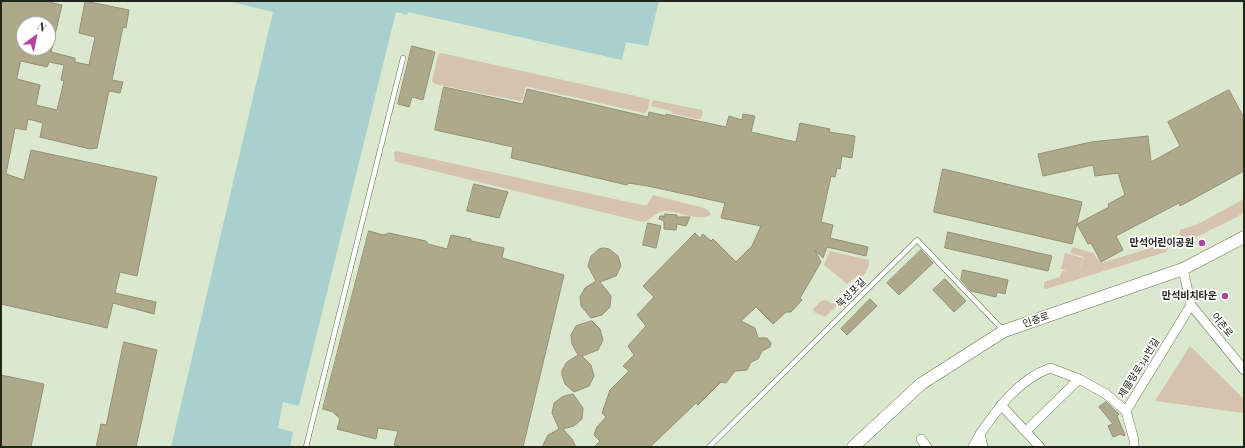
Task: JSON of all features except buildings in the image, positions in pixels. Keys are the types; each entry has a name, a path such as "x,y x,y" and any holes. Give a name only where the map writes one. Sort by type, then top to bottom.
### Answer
{"main road":[{"name":"인중로","path":"853,447 921,384 1004,331 1183,269 1244,237"}],"street":[{"name":"어촌로","path":"1183,269 1191,305 1244,370"},
{"name":"제물량로341번길","path":"1134,447 1134,440 1126,411 1191,305"},
{"path":"972,447 1001,405 1016,389 1040,372 1050,368 1079,379 1106,394 1126,411"},
{"path":"1026,431 1079,379"},
{"path":"1001,405 1040,447"},
{"path":"980,434 983,447"},
{"path":"921,439 927,447"}],"lane":[{"path":"306,447 404,58"},
{"name":"북성포길","path":"709,447 917,240 1004,331"}],"shaded area":[{"path":"441,53 649,99 650,101 647,111 644,113 528,87 525,88 523,100 520,101 435,84 432,81 438,55"},
{"path":"653,100 702,110 703,112 701,119 673,114 671,111 651,106"},
{"path":"396,151 642,205 647,205 653,195 704,208 709,211 711,215 705,217 693,217 671,211 662,211 643,222 401,163 395,161 394,153"},
{"path":"1244,199 1244,212 1237,217 1188,241 1179,240 1180,230 1198,224"},
{"path":"1164,244 1169,248 1166,252 1046,289 1044,288 1044,282 1060,277 1062,271 1067,270 1061,269 1065,253 1083,258 1079,271 1084,257 1070,253 1073,247 1093,253 1101,263"},
{"path":"830,251 869,260 863,276 858,275 847,284 824,265"},
{"path":"826,300 832,304 841,300 842,301 825,317 814,312 813,309 821,301"},
{"path":"1190,346 1244,399 1244,413 1155,401"}],"water":[{"path":"228,1 659,1 648,46 626,42 622,60 408,12 407,15 396,12 299,406 283,402 278,428 293,432 290,447 171,447 273,12"}],"place":[{"name":"만석어린이공원","path":"1202,243"},
{"name":"만석비치타운","path":"1225,296"}]}
